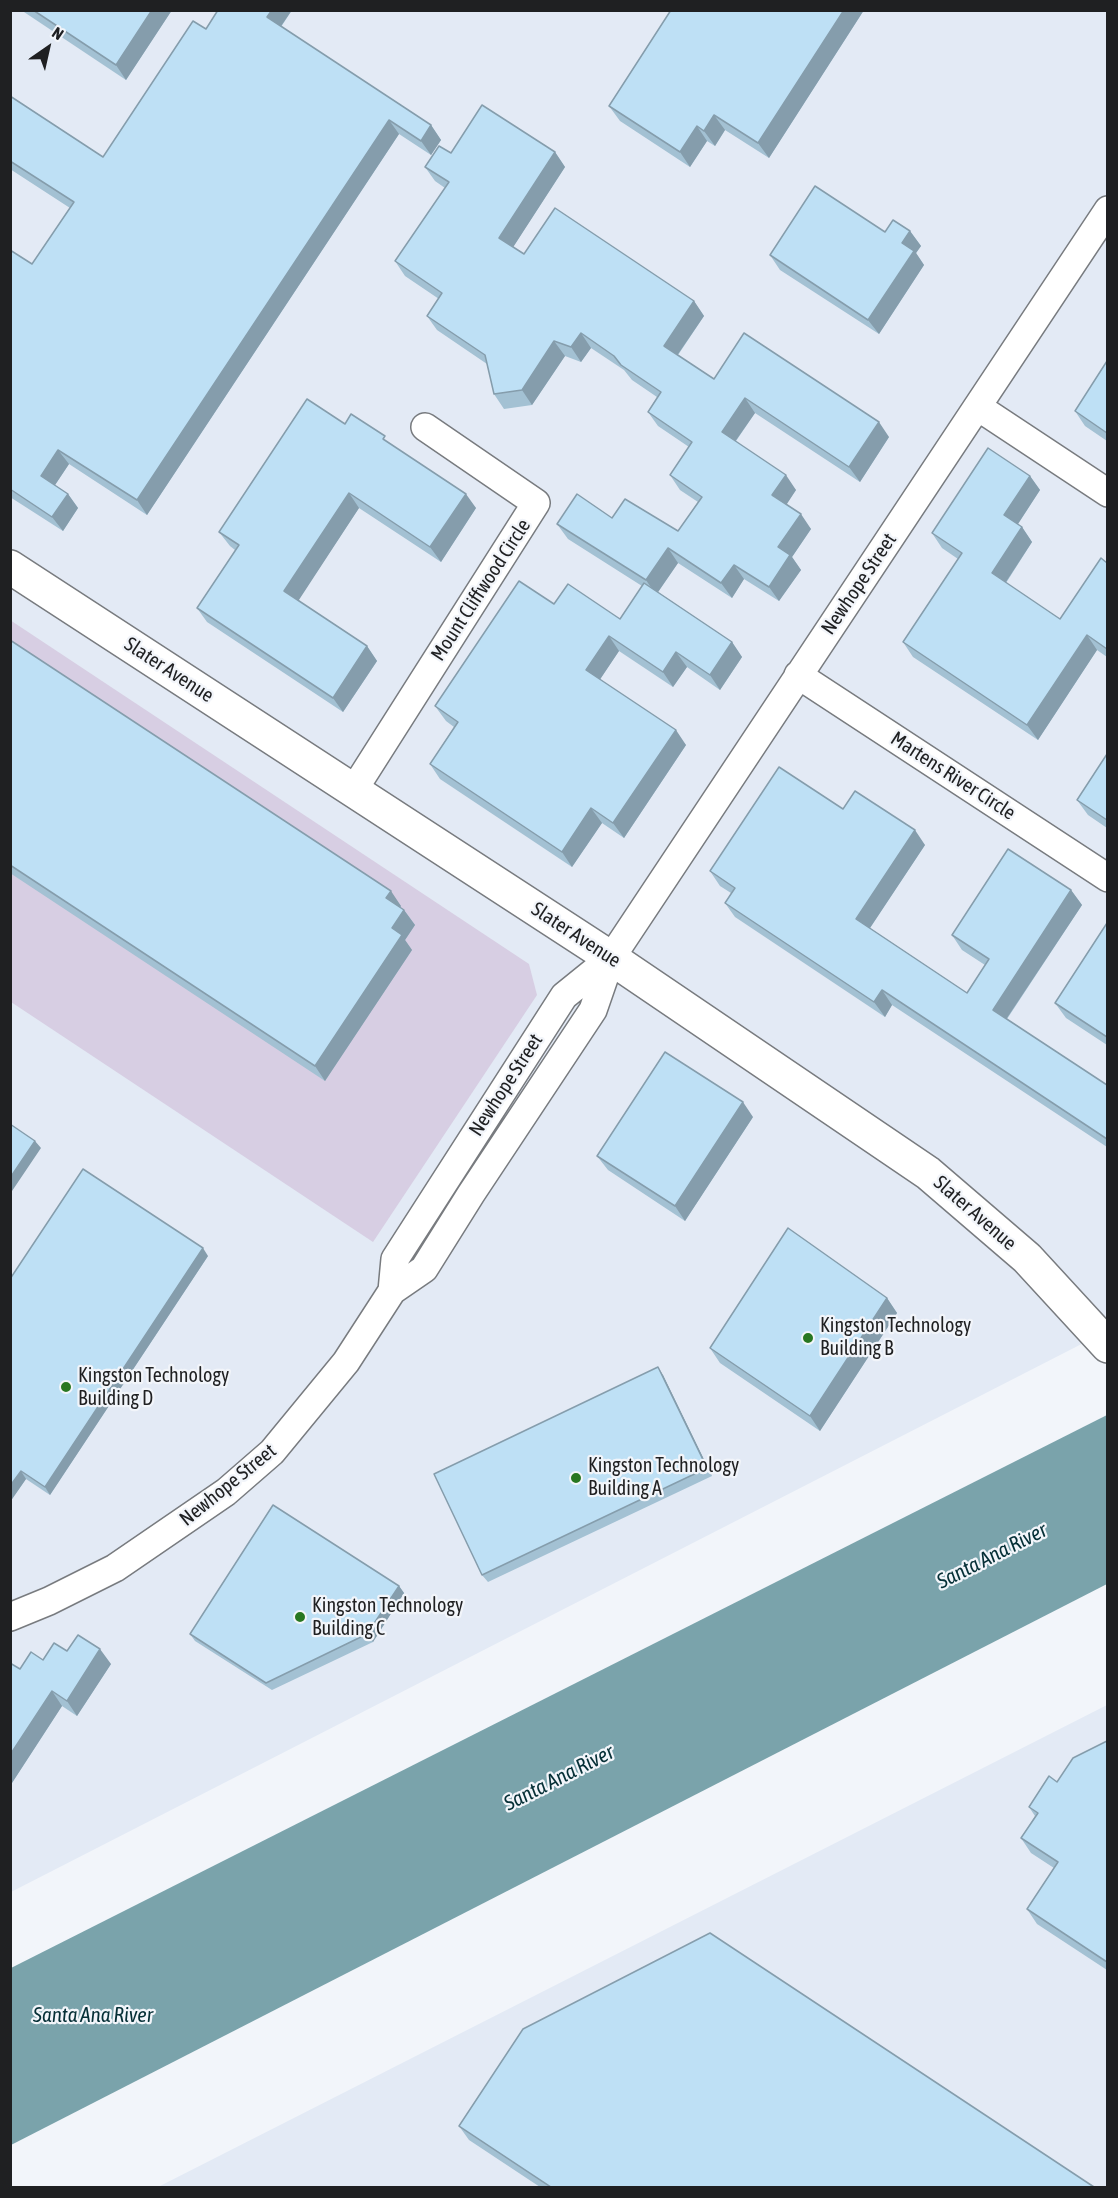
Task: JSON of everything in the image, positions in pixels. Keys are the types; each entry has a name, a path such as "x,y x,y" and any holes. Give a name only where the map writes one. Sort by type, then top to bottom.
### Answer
{"main road":[{"name":"Slater Avenue","path":"10,567 611,958 928,1173 1027,1258 1107,1345"}],"street":[{"name":"Newhope Street","path":"10,1617 49,1601 115,1568 226,1492 272,1452 346,1362 392,1291 424,1269 593,1010 611,958 657,892 798,675 1107,210"},
{"path":"978,407 1107,493"},
{"name":"Mount Cliffwood Circle","path":"353,790 536,503 425,427"},
{"name":"Martens River Circle","path":"798,675 1107,878"}],"shaded area":[{"path":"11,11 1107,11 1107,1331 11,1892"},
{"path":"10,620 529,964 537,995 373,1242 11,1002"},
{"path":"1107,1705 1107,2187 158,2187"}],"water":[{"name":"Santa Ana River","path":"1107,1415 1107,1584 11,2145 11,1968"}],"building":[{"path":"33,10 152,10 116,65"},
{"path":"218,10 272,10 267,17 431,125 421,141 389,120 137,500 58,450 41,476 68,494 52,517 10,489 10,250 32,264 74,202 10,161 10,96 103,157 193,21 206,29"},
{"path":"671,10 844,10 758,143 714,115 704,131 697,126 680,152 609,106"},
{"path":"482,105 555,152 499,238 524,254 555,208 694,301 664,346 714,379 744,333 879,422 849,467 745,398 722,432 786,475 772,495 801,514 778,547 790,555 769,587 734,565 721,583 668,548 646,580 557,524 577,494 612,518 625,499 678,531 702,497 670,475 692,442 648,412 661,392 621,365 614,356 581,333 571,347 554,341 522,390 494,394 485,355 427,316 442,293 395,261 449,182 425,167 439,146 451,153"},
{"path":"815,186 885,232 893,220 910,231 902,243 914,251 868,320 770,255"},
{"path":"1107,361 1107,433 1075,411"},
{"path":"307,399 345,424 351,414 385,436 383,439 466,494 430,547 349,493 284,591 367,646 333,698 197,608 239,545 219,532"},
{"path":"988,448 1030,476 1004,515 1022,527 992,573 1060,619 1101,558 1107,563 1107,649 1087,635 1027,725 903,642 962,553 932,533"},
{"path":"519,581 554,604 568,584 620,619 644,583 732,642 710,675 676,652 663,672 609,636 586,670 676,730 613,823 591,808 562,852 430,764 458,722 435,706"},
{"path":"10,640 391,891 386,898 404,910 392,928 402,935 315,1066 10,865"},
{"path":"1107,754 1107,820 1077,800"},
{"path":"779,767 843,809 855,791 915,830 856,919 967,993 989,959 952,935 1008,849 1071,890 993,1010 1107,1085 1107,1139 882,990 874,1002 725,903 735,888 710,871"},
{"path":"1107,923 1107,1037 1055,1003"},
{"path":"665,1052 743,1102 675,1206 597,1156"},
{"path":"10,1124 35,1141 10,1178"},
{"name":"Kingston Technology Building D","path":"83,1169 203,1248 45,1487 21,1471 10,1486 10,1279"},
{"name":"Kingston Technology Building B","path":"788,1228 887,1298 810,1416 710,1348"},
{"name":"Kingston Technology Building A","path":"658,1367 707,1468 482,1575 434,1474"},
{"name":"Kingston Technology Building C","path":"273,1505 399,1586 367,1634 266,1683 190,1634"},
{"path":"78,1635 100,1649 67,1701 52,1691 10,1755 10,1663 20,1669 31,1652 43,1660 54,1643 67,1651"},
{"path":"1107,1741 1107,1962 1027,1909 1058,1862 1021,1838 1038,1813 1029,1807 1049,1776 1057,1782 1073,1758"},
{"path":"710,1933 1094,2187 551,2187 459,2126 523,2029"}],"place":[{"name":"Kingston Technology Building B","path":"808,1338"},
{"name":"Kingston Technology Building D","path":"66,1387"},
{"name":"Kingston Technology Building A","path":"576,1478"},
{"name":"Kingston Technology Building C","path":"300,1617"}]}
